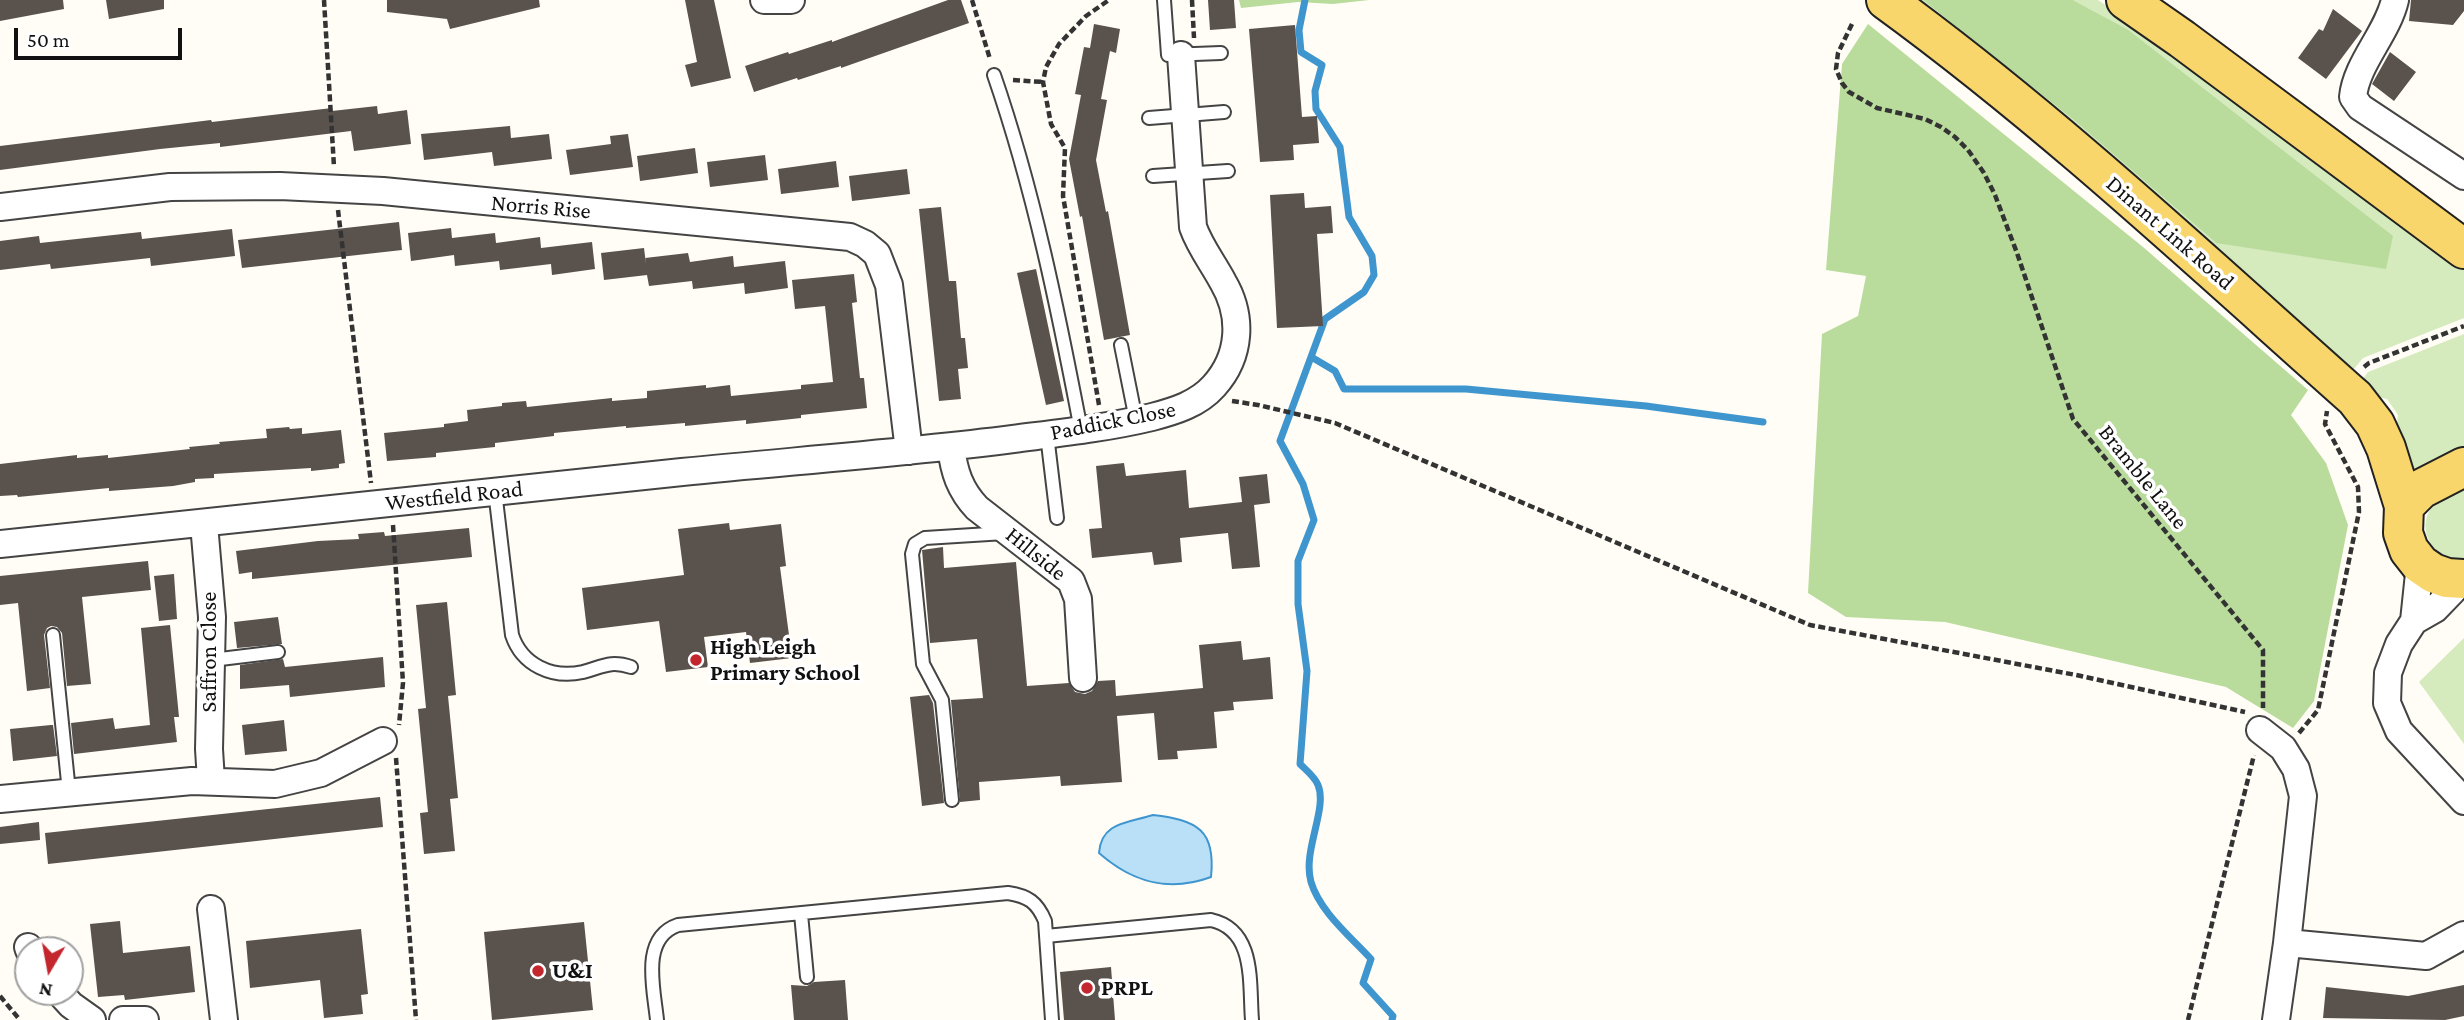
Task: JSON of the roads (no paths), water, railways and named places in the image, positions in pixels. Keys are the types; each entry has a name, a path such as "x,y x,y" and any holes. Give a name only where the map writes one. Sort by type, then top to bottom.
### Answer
{"main road":[{"name":"Dinant Link Road","path":"1886,0 2004,91 2202,259 2355,398 2375,424 2386,448 2404,506 2403,533 2409,550 2420,564"},
{"path":"2126,0 2464,249"},
{"path":"2404,506 2421,489 2464,467"},
{"path":"2420,564 2433,573 2464,580"}],"street":[{"path":"764,0 791,0"},
{"path":"2395,0 2382,36 2354,83 2353,97 2360,107 2464,176"},
{"name":"Paddick Close","path":"909,451 1092,429 1136,420 1180,409 1204,397 1221,378 1234,354 1238,322 1233,302 1197,240 1193,227 1184,115 1188,55"},
{"name":"Norris Rise","path":"0,207 170,187 257,185 335,188 850,237 877,254 891,294 909,451"},
{"name":"Hillside","path":"951,447 953,465 962,491 977,508 1071,581 1076,590 1083,678"},
{"name":"Westfield Road","path":"0,544 495,491 909,451"},
{"name":"Saffron Close","path":"204,524 211,597 211,781"},
{"path":"2420,564 2414,621 2399,644 2388,673 2387,703 2399,731 2464,801"},
{"path":"2414,621 2435,609 2464,580"},
{"path":"2262,723 2296,769 2303,796 2276,1020"},
{"path":"0,799 211,781 261,785 302,779 392,743"},
{"path":"211,909 224,1020"},
{"path":"2287,943 2426,956 2464,935"},
{"path":"72,1006 93,1020"},
{"path":"123,1020 145,1020"}],"lane":[{"path":"1164,0 1168,55 1221,53"},
{"path":"996,78 1034,203 1092,429"},
{"path":"1149,118 1224,112"},
{"path":"1153,176 1228,172"},
{"path":"1121,345 1136,420"},
{"path":"1046,435 1057,518"},
{"path":"495,491 512,635 521,654 530,663 556,673 580,672 607,664 631,667"},
{"path":"952,800 942,700 923,664 912,554 915,544 925,538 1009,533"},
{"path":"53,635 69,792"},
{"path":"212,660 278,652"},
{"path":"657,1020 652,964 659,939 666,929 678,925 1008,892 1023,895 1033,901 1045,920 1052,1020"},
{"path":"801,914 807,977"},
{"path":"1046,936 1211,920 1225,923 1233,930 1244,948 1252,1020"}],"water":[{"path":"1153,815 1181,820 1200,830 1210,848 1211,877 1180,884 1151,882 1124,871 1099,853 1101,843 1110,829"}],"waterway":[{"path":"1305,0 1299,30 1301,52 1322,65 1315,91 1316,109 1340,147 1349,217 1372,256 1374,275 1364,292 1325,319 1280,441 1303,484 1314,520 1298,561 1298,604 1307,671 1300,764 1315,779 1320,795 1309,870 1311,882 1321,904 1371,959 1363,983 1393,1016 1392,1020"},
{"path":"1313,358 1335,371 1344,389 1466,389 1646,406 1763,422"}],"place":[{"name":"High Leigh Primary School","path":"696,660"},
{"name":"U&I","path":"538,971"},
{"name":"PRPL","path":"1087,988"}]}
